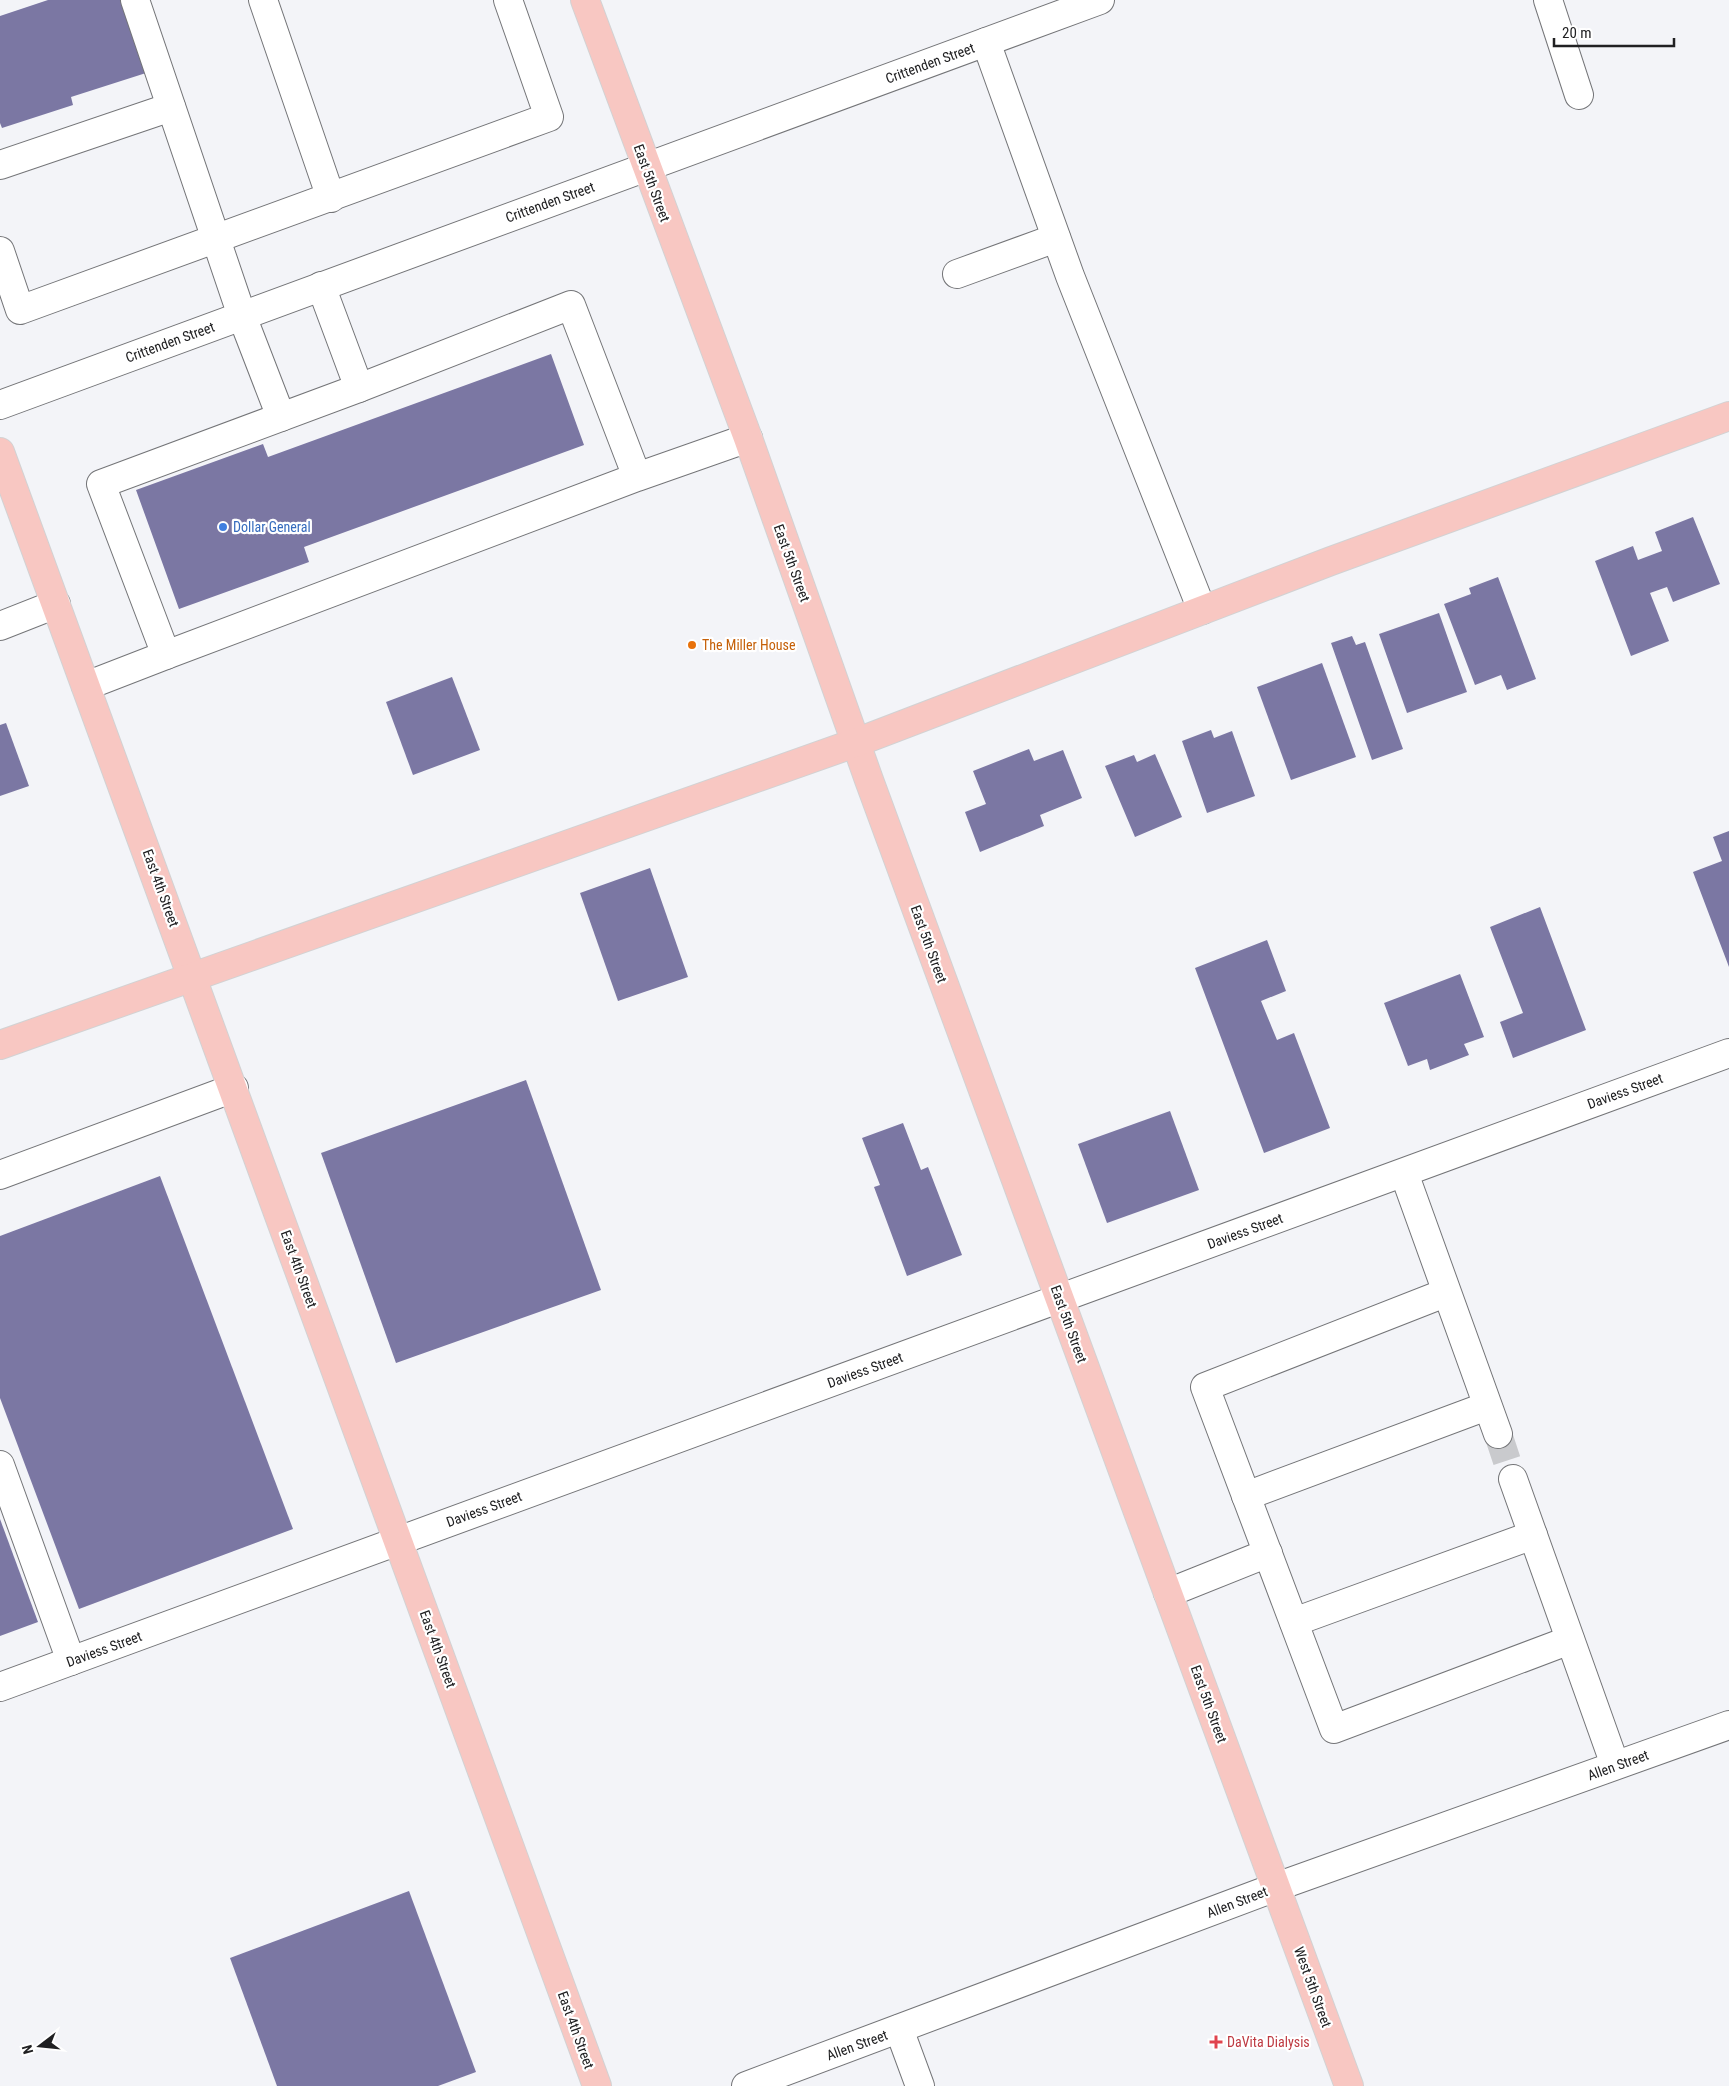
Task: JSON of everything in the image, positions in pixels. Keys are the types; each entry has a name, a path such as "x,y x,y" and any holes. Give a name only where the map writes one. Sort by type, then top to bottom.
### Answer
{"main road":[{"name":"East 5th Street","path":"585,0 748,438 856,743 1276,1887"},
{"path":"0,1045 856,743 1202,610 1729,416"},
{"name":"East 4th Street","path":"0,452 194,978 597,2086"},
{"name":"West 5th Street","path":"1276,1887 1349,2086"}],"street":[{"path":"135,0 242,316 281,418"},
{"path":"263,0 332,198"},
{"path":"0,251 20,310 332,198 549,117 508,0"},
{"name":"Crittenden Street","path":"0,405 1100,0"},
{"path":"1548,0 1580,95"},
{"path":"986,42 1056,238 1202,610"},
{"path":"0,165 171,107"},
{"path":"958,274 1056,238"},
{"path":"322,286 359,388"},
{"path":"166,655 101,484 281,418 571,305 637,477"},
{"path":"86,686 637,477 748,438"},
{"path":"0,626 56,604"},
{"name":"Daviess Street","path":"0,1687 1729,1053"},
{"path":"0,1175 234,1088"},
{"path":"1404,1173 1445,1293 1498,1434"},
{"path":"1445,1293 1205,1387 1334,1729 1570,1640"},
{"path":"1246,1496 1487,1406"},
{"path":"0,1465 72,1661"},
{"path":"1513,1479 1615,1766"},
{"path":"1294,1622 1534,1535"},
{"path":"1168,1593 1268,1553"},
{"name":"Allen Street","path":"746,2086 1276,1887 1729,1725"},
{"path":"899,2029 920,2086"}],"building":[{"path":"48,0 122,0 146,73 71,97 73,105 2,128 0,123 0,16"},
{"path":"551,354 584,445 304,547 309,562 179,609 136,490 263,444 268,457"},
{"path":"1693,517 1720,584 1673,602 1667,587 1650,593 1669,641 1631,656 1595,561 1633,546 1638,560 1662,551 1655,532"},
{"path":"1498,577 1536,679 1507,690 1501,675 1475,685 1444,604 1471,594 1469,588"},
{"path":"1439,613 1467,692 1407,713 1379,634"},
{"path":"1352,636 1356,645 1365,642 1403,749 1372,760 1331,643"},
{"path":"1322,663 1356,757 1291,780 1257,687"},
{"path":"452,677 480,750 413,775 386,702"},
{"path":"6,723 29,786 0,796 0,725"},
{"path":"1211,730 1214,738 1232,731 1255,796 1207,813 1182,741"},
{"path":"1029,749 1034,761 1063,750 1082,798 1040,815 1044,826 980,852 965,812 986,804 973,771"},
{"path":"1155,754 1182,817 1135,837 1105,766 1134,755 1137,762"},
{"path":"1729,831 1729,967 1693,872 1722,861 1713,837"},
{"path":"650,868 688,977 618,1001 580,893"},
{"path":"1540,907 1586,1030 1513,1058 1500,1022 1523,1013 1490,927"},
{"path":"1267,940 1286,991 1261,1001 1277,1040 1294,1033 1330,1128 1264,1153 1195,968"},
{"path":"1460,974 1484,1037 1464,1044 1469,1055 1430,1070 1427,1059 1408,1066 1384,1003"},
{"path":"526,1080 601,1290 396,1363 321,1153"},
{"path":"1170,1111 1199,1190 1107,1223 1078,1144"},
{"path":"903,1123 921,1170 928,1167 962,1255 907,1276 874,1187 880,1185 862,1138"},
{"path":"160,1176 293,1529 79,1609 0,1398 0,1236"},
{"path":"0,1519 38,1622 0,1636"},
{"path":"409,1891 476,2072 438,2086 277,2086 230,1958"}],"tunnel":[{"path":"1498,1434 1513,1479"}],"place":[{"name":"Dollar General","path":"223,527"},
{"name":"The Miller House","path":"692,645"},
{"name":"DaVita Dialysis","path":"1216,2042"}]}
